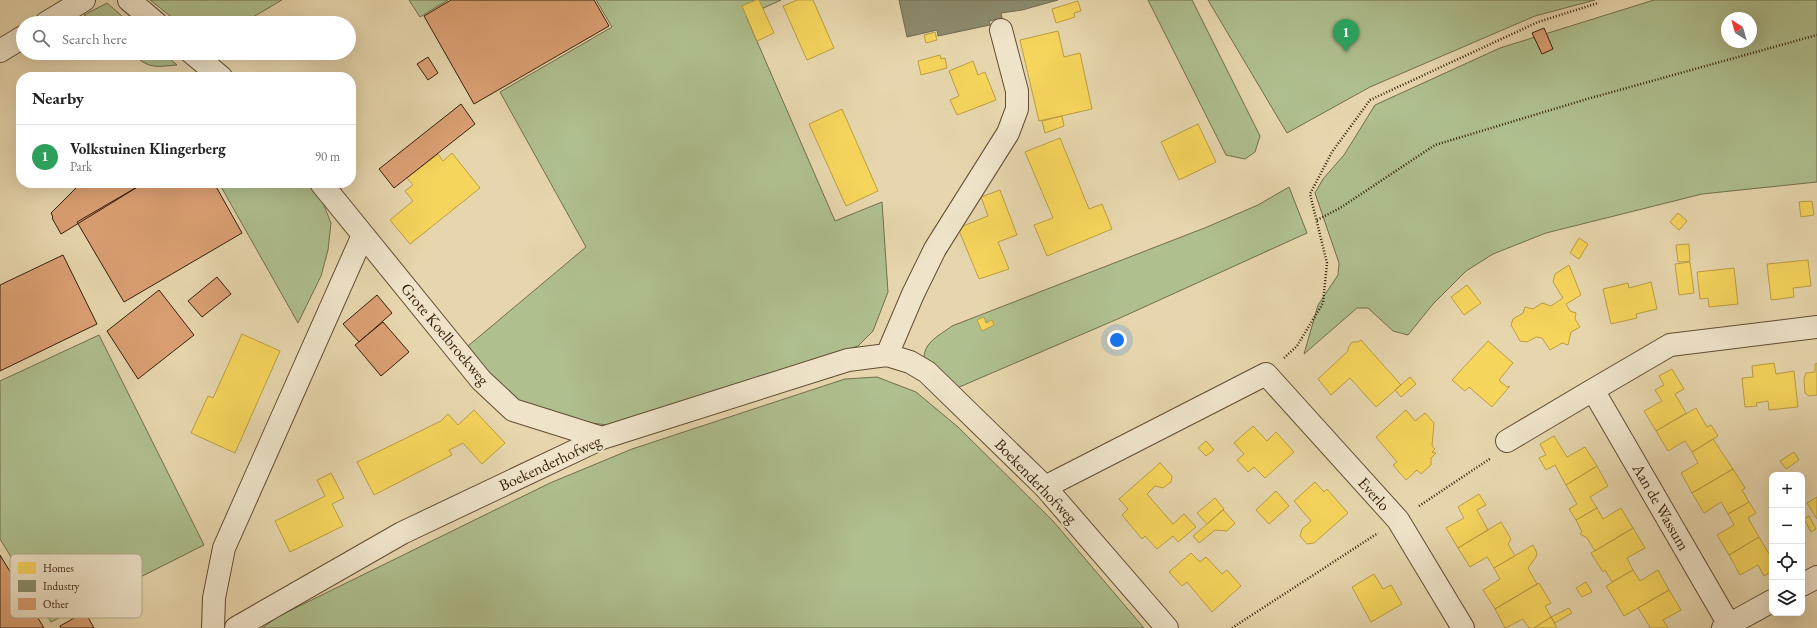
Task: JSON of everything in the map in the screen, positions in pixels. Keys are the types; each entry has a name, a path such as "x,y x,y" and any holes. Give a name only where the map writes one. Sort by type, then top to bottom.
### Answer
{"street":[{"path":"58,16 84,0"},
{"path":"129,0 148,16"},
{"path":"887,355 913,294 935,249 1008,133 1017,110 1017,91 1001,30"},
{"path":"0,51 16,41"},
{"path":"200,60 215,72"},
{"name":"Grote Koelbroekweg","path":"325,188 481,380 513,410 602,438"},
{"path":"213,628 214,598 224,548 363,235"},
{"path":"1507,441 1670,346 1817,327"},
{"name":"Boekenderhofweg","path":"236,628 402,533 602,438 848,360 887,355 910,362 927,372 1045,486 1167,628"},
{"path":"1045,486 1266,374"},
{"name":"Everlo","path":"1266,374 1398,520 1463,628"},
{"name":"Aan de Wassum","path":"1593,390 1728,627 1769,603"},
{"path":"1805,583 1817,577"}],"path":[{"path":"1266,374 1297,346 1323,303 1327,263 1310,194 1332,152 1370,100 1538,22 1598,3"},
{"path":"1316,220 1340,208 1435,145 1587,99 1817,35"},
{"path":"1232,628 1502,451 1507,441"}],"green space":[{"path":"150,0 282,0 255,16 170,16"},
{"path":"409,0 448,0 420,17"},
{"path":"596,0 781,0 746,16 835,221 882,202 888,292 873,331 858,346 616,426 574,421 519,401 484,368 468,346 586,247 500,92 612,27"},
{"path":"1148,0 1192,0 1260,136 1255,152 1245,159 1226,155"},
{"path":"1208,0 1595,0 1535,16 1370,87 1287,133"},
{"path":"1654,0 1817,0 1817,182 1702,194 1546,233 1493,254 1466,271 1433,304 1408,335 1393,331 1368,308 1357,308 1304,354 1318,305 1338,275 1339,263 1315,193 1323,179 1344,155 1375,105 1500,48"},
{"path":"107,3 122,16 86,16 84,15"},
{"path":"140,60 171,60 177,65 152,66"},
{"path":"1289,187 1307,233 1120,318 957,388 924,358 925,352 930,343 952,326 1207,227 1258,205"},
{"path":"222,188 311,188 323,203 331,223 328,250 321,276 298,323"},
{"path":"99,335 204,545 142,576 142,554 10,554 10,555 0,539 0,381"},
{"path":"877,377 916,392 958,427 1053,521 1144,628 262,628 279,616 550,483 632,449 845,379"},
{"path":"49,618 59,618 51,622"}],"building: Homes":[{"path":"759,0 774,33 757,41 742,6"},
{"path":"797,0 813,0 834,48 807,60 783,6"},
{"path":"1078,1 1081,11 1074,13 1075,17 1056,23 1052,9"},
{"path":"1058,31 1064,57 1080,53 1092,109 1039,121 1020,40"},
{"path":"935,32 937,40 926,43 924,35"},
{"path":"940,55 941,59 945,58 947,68 921,75 918,61"},
{"path":"973,61 978,75 985,72 996,100 957,115 950,100 959,96 949,71"},
{"path":"842,109 878,191 846,206 809,124"},
{"path":"1062,116 1064,126 1045,133 1042,121"},
{"path":"1198,124 1216,162 1179,180 1161,142"},
{"path":"1060,138 1089,209 1102,204 1112,229 1047,256 1034,225 1053,218 1025,152"},
{"path":"452,153 480,188 410,244 390,220 413,201 405,191 413,185 407,178 438,154 443,161"},
{"path":"1000,190 1017,235 998,242 1009,269 979,279 958,228 988,216 981,197"},
{"path":"1812,201 1814,215 1801,217 1799,202"},
{"path":"1678,213 1687,221 1679,230 1670,222"},
{"path":"1579,238 1588,244 1579,259 1570,253"},
{"path":"1689,244 1690,261 1678,262 1676,245"},
{"path":"1808,260 1811,286 1793,288 1794,297 1771,300 1767,264"},
{"path":"1690,262 1694,293 1679,295 1675,264"},
{"path":"1569,265 1581,295 1566,304 1570,311 1576,313 1575,319 1580,327 1571,332 1568,345 1562,343 1550,350 1542,338 1536,337 1527,342 1520,341 1511,325 1513,319 1523,313 1525,307 1533,309 1542,303 1551,306 1563,298 1553,282 1555,274"},
{"path":"1734,268 1738,304 1709,307 1708,298 1700,299 1697,272"},
{"path":"1651,282 1657,309 1636,314 1637,318 1611,324 1603,289 1628,283 1629,288"},
{"path":"1467,285 1481,303 1464,315 1451,297"},
{"path":"984,317 986,323 992,320 994,325 982,331 977,320"},
{"path":"242,334 280,351 235,453 191,433 208,396 213,398"},
{"path":"1361,340 1401,385 1376,407 1350,378 1331,395 1318,379 1348,351 1348,348 1352,342 1358,342"},
{"path":"1488,341 1513,363 1499,380 1507,387 1510,386 1492,407 1469,387 1465,391 1452,380"},
{"path":"1774,363 1776,374 1794,371 1798,407 1769,410 1768,401 1756,403 1757,406 1745,407 1742,378 1753,377 1752,366"},
{"path":"1817,363 1817,395 1809,396 1805,393 1804,379 1806,373 1815,372 1815,364"},
{"path":"1672,369 1684,389 1675,394 1686,413 1656,431 1644,411 1662,401 1655,390 1664,385 1659,376"},
{"path":"1410,377 1416,384 1401,397 1395,390"},
{"path":"1696,408 1707,427 1711,425 1718,436 1692,452 1685,441 1668,451 1656,431"},
{"path":"474,410 505,443 482,464 463,443 449,450 452,455 374,495 357,462 441,421 448,414 458,425"},
{"path":"1406,410 1415,421 1425,413 1434,423 1432,446 1435,449 1432,452 1436,453 1431,458 1431,465 1421,474 1417,470 1406,480 1393,465 1397,462 1376,437"},
{"path":"1253,426 1267,441 1276,432 1294,452 1265,478 1254,467 1248,472 1237,460 1244,454 1234,443"},
{"path":"1554,436 1567,457 1585,447 1597,466 1566,485 1555,465 1546,470 1539,458 1546,455 1540,444"},
{"path":"1713,439 1733,469 1692,493 1681,473 1698,463 1692,452"},
{"path":"1206,441 1214,450 1206,456 1198,448"},
{"path":"1794,452 1799,460 1786,469 1780,461"},
{"path":"1160,463 1172,476 1171,482 1163,488 1155,486 1147,494 1173,524 1184,514 1196,527 1178,542 1173,536 1157,549 1145,536 1142,539 1122,515 1128,509 1119,499"},
{"path":"1597,466 1608,486 1590,497 1597,508 1576,520 1569,509 1577,504 1566,485"},
{"path":"1733,469 1745,488 1742,490 1749,502 1728,514 1721,502 1704,513 1692,493"},
{"path":"331,473 344,498 332,504 343,526 290,552 275,521 325,496 317,480"},
{"path":"1315,482 1324,492 1327,489 1348,513 1314,543 1307,544 1300,536 1302,529 1311,521 1294,501"},
{"path":"1276,491 1289,506 1269,524 1256,510"},
{"path":"1479,494 1486,505 1477,510 1488,530 1458,548 1446,528 1464,518 1458,507"},
{"path":"1817,497 1817,519 1807,503"},
{"path":"1215,498 1224,509 1207,524 1197,513"},
{"path":"1749,502 1756,513 1748,518 1759,537 1729,555 1717,535 1734,525 1728,514"},
{"path":"1597,508 1603,519 1621,508 1633,528 1595,551 1587,538 1580,534 1582,532 1576,520"},
{"path":"1223,510 1235,523 1227,531 1215,530 1199,543 1193,536"},
{"path":"1809,516 1816,529 1811,532 1805,518"},
{"path":"1501,522 1511,539 1508,544 1515,556 1494,568 1487,557 1470,567 1458,548"},
{"path":"1633,528 1645,548 1627,558 1633,570 1612,582 1605,570 1603,572 1591,553"},
{"path":"1759,537 1769,554 1769,573 1764,576 1758,565 1740,575 1729,555"},
{"path":"1533,545 1537,553 1536,557 1528,568 1537,584 1495,609 1483,590 1500,579 1494,568"},
{"path":"1191,553 1200,562 1206,557 1222,574 1227,570 1241,586 1212,612 1187,582 1182,586 1169,572"},
{"path":"1633,570 1640,581 1658,570 1669,590 1624,616 1606,586"},
{"path":"1374,574 1383,589 1391,585 1402,604 1371,622 1352,587"},
{"path":"1586,582 1592,592 1582,597 1576,588"},
{"path":"1539,583 1551,603 1545,606 1551,617 1534,628 1529,628 1523,619 1505,628 1495,609"},
{"path":"1669,590 1681,610 1663,620 1668,628 1649,628 1650,627 1638,608"},
{"path":"1569,608 1572,613 1555,623 1551,617"},
{"path":"1551,617 1557,628 1534,628"}],"building: Industry":[{"path":"899,0 1058,0 1022,10 1001,13 1002,18 989,21 990,25 938,36 937,30 907,37"}],"building: Other":[{"path":"451,0 594,0 609,26 474,104 424,16"},
{"path":"1544,28 1553,49 1542,54 1532,33"},
{"path":"428,57 438,73 428,80 417,64"},
{"path":"461,104 475,124 394,188 379,169"},
{"path":"76,188 136,188 61,234 52,218 51,213"},
{"path":"135,188 217,188 242,233 124,302 77,222"},
{"path":"63,255 97,324 0,371 0,285"},
{"path":"217,277 231,294 202,317 188,301"},
{"path":"159,290 194,335 138,379 107,331"},
{"path":"377,295 392,313 359,342 343,324"},
{"path":"383,322 409,352 381,376 355,345"},
{"path":"0,555 10,572 10,618 38,618 44,628 0,628"},
{"path":"74,618 88,618 94,628 61,628 60,626"}],"place":[{"name":"Volkstuinen Klingerberg","path":"1346,52"}]}
